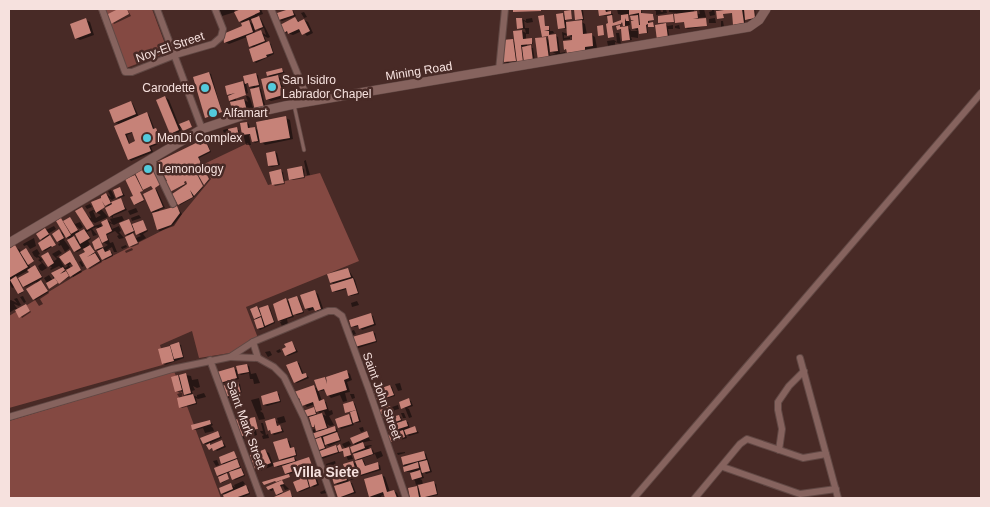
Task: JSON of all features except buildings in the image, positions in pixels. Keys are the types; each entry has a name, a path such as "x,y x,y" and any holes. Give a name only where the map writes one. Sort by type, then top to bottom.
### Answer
{"street":[{"name":"Noy-El Street","path":"102,9 125,72 132,72 175,55 213,44 221,37 223,29 215,9"},
{"path":"157,9 202,129"},
{"path":"272,9 309,102"},
{"path":"500,70 505,9"},
{"name":"Mining Road","path":"9,243 202,129 237,118 294,104 749,27 760,20 766,9"},
{"path":"634,498 981,94"},
{"path":"151,158 173,204"},
{"name":"Saint John Street","path":"253,342 328,310 336,311 342,316 406,498"},
{"path":"230,357 253,342 258,358"},
{"path":"9,417 172,369 230,357 258,358 274,367 284,377 304,418 332,498"},
{"path":"800,358 838,498"},
{"name":"Saint Mark Street","path":"210,360 261,498"},
{"path":"779,450 782,429 778,402 789,386 804,371"},
{"path":"695,498 740,444 747,439 803,458 826,454"},
{"path":"723,466 800,494 836,489"}],"lane":[{"path":"294,104 304,150"}],"shaded area":[{"path":"98,9 152,9 168,52 121,70"},
{"path":"248,143 268,185 320,173 359,261 246,307 258,338 230,353 199,358 192,331 160,345 166,364 9,408 9,316 83,271 173,225 211,179 204,164"},
{"path":"174,371 221,498 9,498 9,421"}],"place":[{"name":"San Isidro Labrador Chapel","path":"272,87"},
{"name":"Carodette","path":"205,88"},
{"name":"Alfamart","path":"213,113"},
{"name":"MenDi Complex","path":"147,138"},
{"name":"Lemonology","path":"148,169"}],"district":[{"name":"Villa Siete","path":"326,472"}]}
